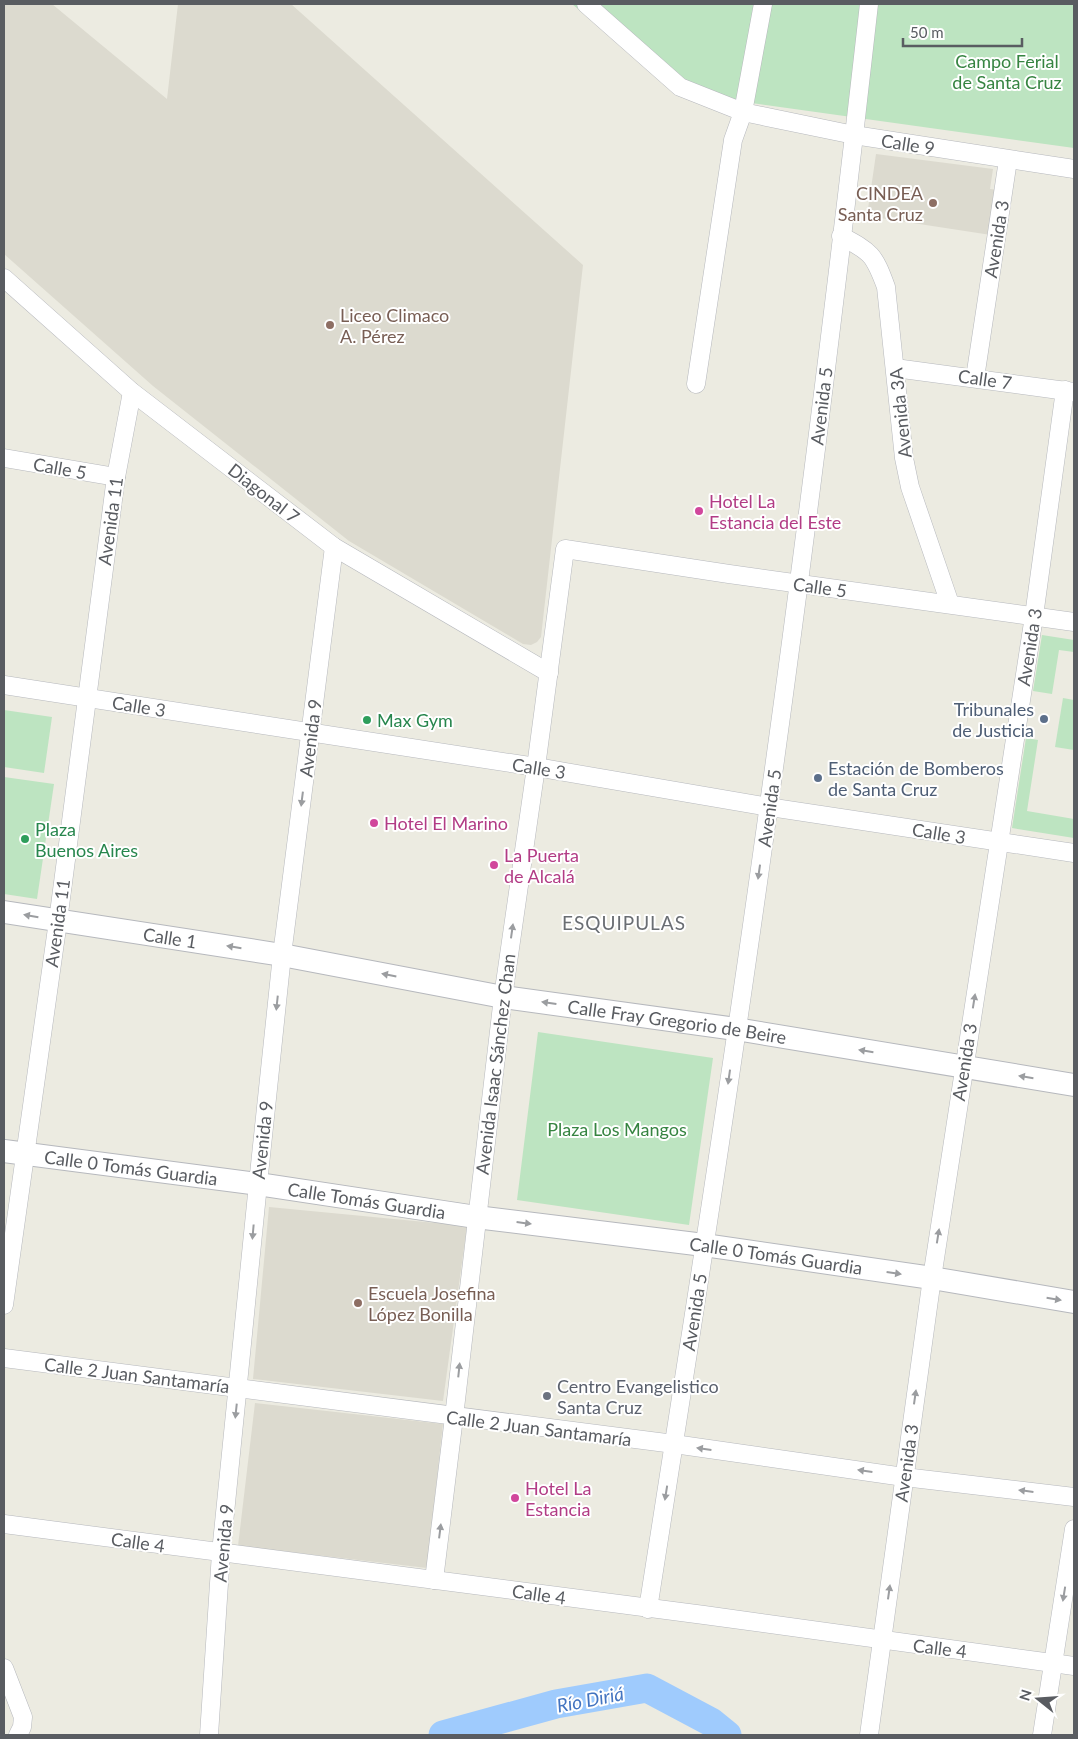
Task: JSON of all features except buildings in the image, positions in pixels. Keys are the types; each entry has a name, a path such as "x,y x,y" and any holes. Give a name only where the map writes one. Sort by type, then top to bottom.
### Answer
{"street":[{"name":"Calle 9","path":"586,4 680,87 743,112 854,135 1074,169"},
{"path":"696,384 733,140 736,127 743,112 763,4"},
{"name":"Avenida 5","path":"648,1609 769,807 799,584 869,4"},
{"name":"Avenida 3","path":"975,378 1008,160"},
{"name":"Avenida 3A","path":"841,236 866,250 878,264 886,287 904,458 910,487 950,604"},
{"name":"Diagonal 7","path":"4,278 132,392 334,547 549,673"},
{"name":"Calle 7","path":"895,368 1069,391"},
{"name":"Avenida 3","path":"869,1735 932,1278 1069,391"},
{"name":"Avenida 11","path":"4,1305 14,1152 58,921 116,477 132,392"},
{"name":"Calle 5","path":"4,458 116,477"},
{"name":"Avenida 9","path":"209,1735 221,1553 282,955 334,547"},
{"name":"Calle 5","path":"565,549 1074,622"},
{"name":"Avenida Isaac Sánchez Chan","path":"434,1580 503,996 565,549"},
{"name":"Calle 3","path":"4,685 536,767 769,807 1074,853"},
{"name":"Calle 1","path":"4,912 282,955"},
{"name":"Calle Fray Gregorio de Beire","path":"282,955 503,996 736,1029 1074,1085"},
{"name":"Calle 0 Tomás Guardia","path":"14,1152 258,1184"},
{"name":"Calle Tomás Guardia","path":"258,1184 476,1217"},
{"name":"Calle 0 Tomás Guardia","path":"476,1217 704,1245 932,1278 1074,1302"},
{"name":"Calle 2 Juan Santamaría","path":"4,1358 674,1444 904,1477 1074,1497"},
{"name":"Calle 4","path":"4,1524 704,1615 1074,1666"},
{"path":"1042,1735 1074,1529"},
{"path":"4,1668 23,1717 22,1727 18,1735"}],"shaded area":[{"name":"Liceo Climaco A. Pérez","path":"4,4 52,4 167,99 178,4 291,4 583,265 541,637 537,642 531,645 523,644 349,541 153,386 4,254"},
{"name":"CINDEA Santa Cruz","path":"876,154 993,169 990,189 999,190 991,235 867,216"},
{"name":"Escuela Josefina López Bonilla","path":"269,1207 467,1226 443,1401 253,1379"},
{"path":"255,1403 443,1424 427,1568 238,1546"}],"green space":[{"name":"Campo Ferial de Santa Cruz","path":"572,4 1074,4 1074,148 679,93"},
{"path":"1042,635 1074,640 1074,652 1059,650 1052,694 1033,691"},
{"path":"1063,698 1074,700 1074,750 1055,747"},
{"path":"4,710 52,717 44,773 4,767"},
{"path":"1026,738 1038,740 1027,811 1074,819 1074,838 1012,828"},
{"name":"Plaza Buenos Aires","path":"4,777 54,784 37,899 4,894"},
{"name":"Plaza Los Mangos","path":"538,1032 713,1058 689,1225 517,1200"}],"waterway":[{"name":"Río Diriá","path":"443,1735 556,1704 647,1688 711,1722 727,1735"}],"place":[{"name":"CINDEA Santa Cruz","path":"933,203"},
{"name":"Liceo Climaco A. Pérez","path":"330,325"},
{"name":"Hotel La Estancia del Este","path":"699,511"},
{"name":"Tribunales de Justicia","path":"1044,719"},
{"name":"Max Gym","path":"367,720"},
{"name":"Estación de Bomberos de Santa Cruz","path":"818,778"},
{"name":"Hotel El Marino","path":"374,823"},
{"name":"Plaza Buenos Aires","path":"25,839"},
{"name":"La Puerta de Alcalá","path":"494,865"},
{"name":"Escuela Josefina López Bonilla","path":"358,1303"},
{"name":"Centro Evangelistico Santa Cruz","path":"547,1396"},
{"name":"Hotel La Estancia","path":"515,1498"}],"district":[{"name":"ESQUIPULAS","path":"624,922"}]}
